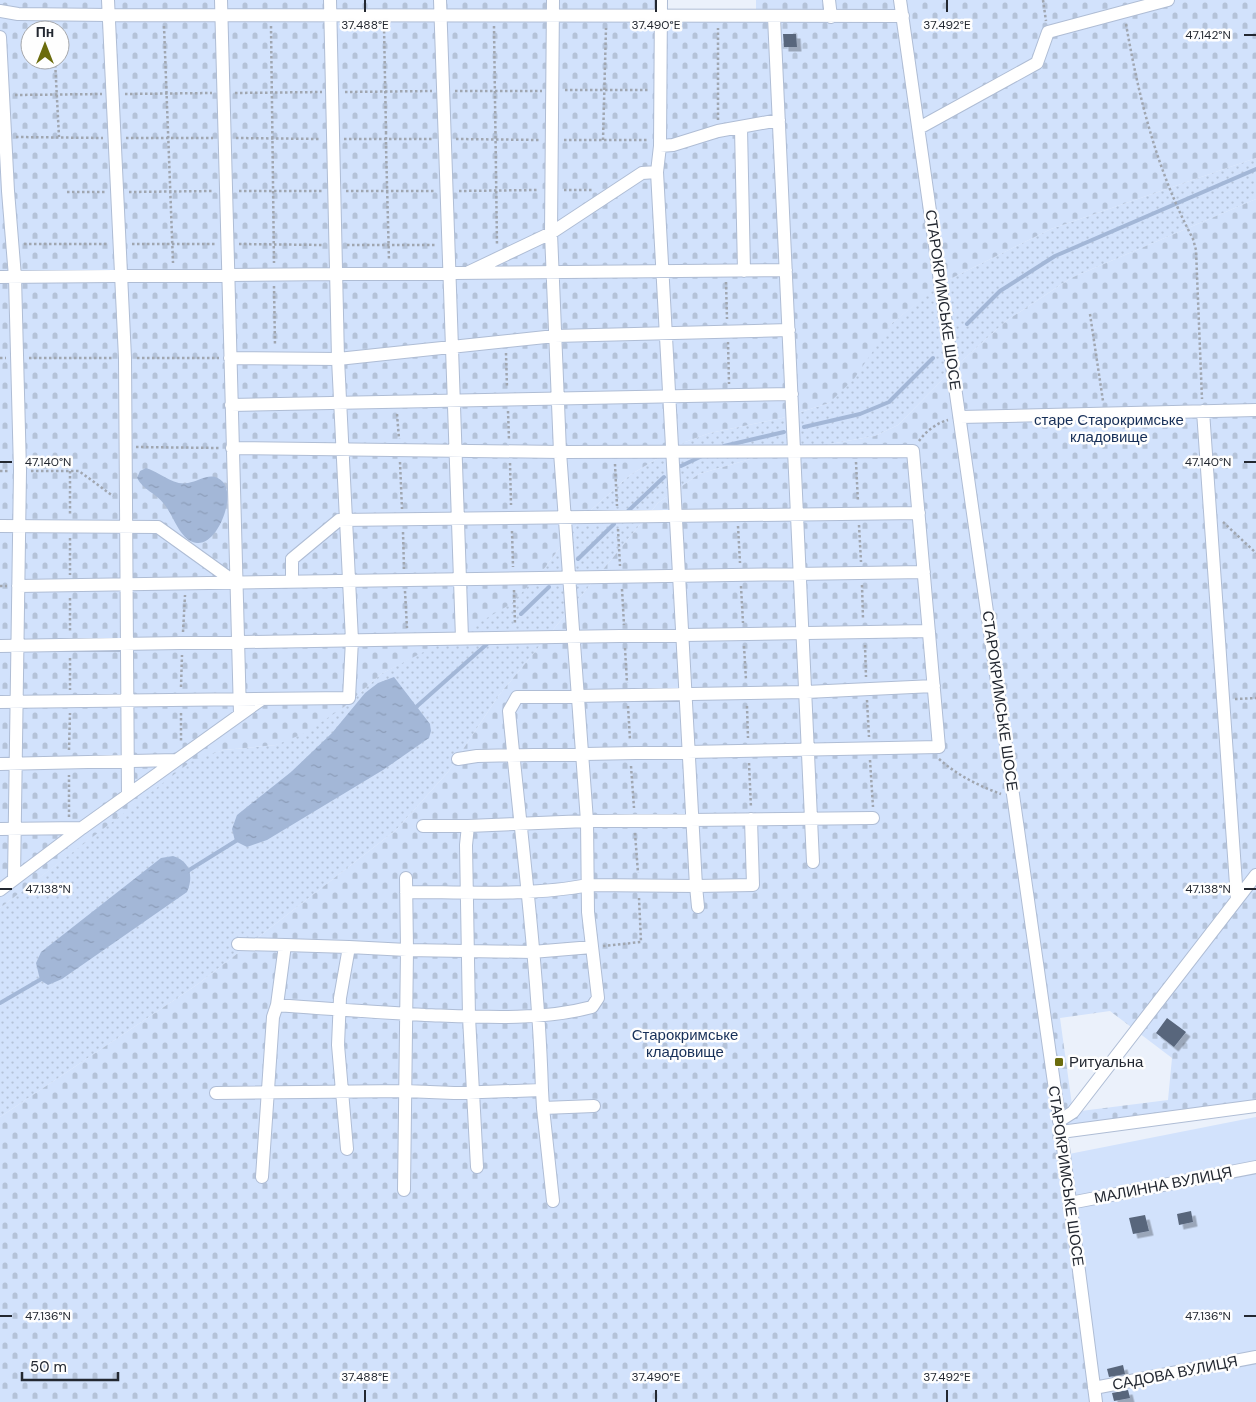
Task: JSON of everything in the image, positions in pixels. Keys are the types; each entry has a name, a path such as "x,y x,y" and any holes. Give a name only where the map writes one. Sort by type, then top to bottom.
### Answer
{"street":[{"path":"108,0 125,358 128,795"},
{"path":"221,0 240,714"},
{"path":"0,702 349,698 352,640 338,359 330,0"},
{"path":"440,0 462,638"},
{"path":"277,1005 469,1018 538,1015 584,1009 597,1002 597,970 592,947 578,696 560,452 551,233 553,0"},
{"path":"661,0 660,146 657,172 664,272 671,452 698,908"},
{"path":"829,0 831,17"},
{"name":"СТАРОКРИМСЬКЕ ШОСЕ","path":"900,0 1060,1126 1096,1402"},
{"path":"919,128 1037,63 1048,32 1168,0"},
{"path":"0,11 18,14 221,16 903,16"},
{"path":"774,17 813,862"},
{"path":"0,37 8,191 15,277 20,471 14,879"},
{"path":"660,146 673,145 718,131 779,120"},
{"path":"741,128 744,271"},
{"path":"464,274 551,233 642,173 657,172"},
{"path":"0,277 786,270"},
{"path":"230,358 338,359 555,336 789,330"},
{"path":"231,405 792,394"},
{"path":"960,417 1256,410"},
{"path":"1203,411 1237,899"},
{"path":"232,448 560,452 913,451 939,747 513,755 458,759"},
{"path":"292,582 292,559 339,520 919,513"},
{"path":"0,526 158,527 236,583"},
{"path":"18,586 924,572"},
{"path":"0,646 929,630"},
{"path":"553,1201 543,1108 538,1015 522,826 509,711 517,697 806,692 934,686"},
{"path":"0,890 178,758 262,699"},
{"path":"0,764 178,758"},
{"path":"423,826 522,826 586,821 634,820 873,818"},
{"path":"406,892 527,890 571,888 588,885 753,885 751,819"},
{"path":"468,826 466,845 470,951 469,1018 477,1167"},
{"path":"0,829 82,828"},
{"path":"1060,1126 1073,1112 1256,875"},
{"path":"404,1190 406,878"},
{"path":"238,944 532,952 592,947"},
{"path":"262,1176 273,1017 277,1005 284,945"},
{"path":"347,1149 338,1044 340,1010 350,947"},
{"path":"216,1093 405,1091 472,1093 542,1090"},
{"path":"543,1108 594,1106"},
{"path":"1060,1126 1256,1106"},
{"name":"МАЛИННА ВУЛИЦЯ","path":"1070,1203 1256,1167"},
{"name":"САДОВА ВУЛИЦЯ","path":"1094,1388 1256,1357"}],"path":[{"path":"1043,0 1048,32"},
{"path":"1124,12 1135,76 1156,157 1193,239 1196,250 1203,411"},
{"path":"164,15 173,276"},
{"path":"271,16 275,359"},
{"path":"384,16 389,275"},
{"path":"494,16 497,259"},
{"path":"603,140 607,16"},
{"path":"718,17 718,131"},
{"path":"56,70 59,138"},
{"path":"1090,314 1104,413"},
{"path":"506,342 515,637"},
{"path":"913,451 924,434 940,422 960,417"},
{"path":"126,447 232,448"},
{"path":"592,947 641,942 614,452"},
{"path":"0,471 79,471 126,505"},
{"path":"1209,509 1256,553"},
{"path":"737,515 744,634 751,819"},
{"path":"178,758 185,584"},
{"path":"1222,700 1256,698"},
{"path":"927,748 948,767 982,787 1014,799"}],"green space":[{"name":"Старокримське кладовище","path":"0,0 667,0 667,9 756,9 756,0 1256,0 1256,158 1051,229 942,283 955,367 1006,321 1071,278 1256,199 1256,1106 1061,1132 1096,1402 0,1402 0,1117 198,984 396,830 448,772 499,695 658,503 699,474 757,457 875,436 898,425 952,370 940,285 892,323 854,379 829,403 782,418 710,433 685,442 630,475 581,519 544,569 511,604 468,629 381,674 344,707 305,733 276,745 224,750 193,760 0,908","holes":["1110,1011 1172,1058 1168,1100 1073,1112 1060,1018"]},
{"path":"1256,158 1256,199 1071,278 1006,321 954,368 942,283 1051,229"},
{"path":"940,284 952,370 898,425 875,436 757,457 699,474 658,503 499,695 448,772 396,830 198,984 0,1117 0,908 193,759 224,750 276,745 344,707 381,674 420,653 544,569 581,519 630,475 685,442 710,433 782,418 829,403 892,323"},
{"path":"1256,1117 1256,1402 1096,1402 1064,1155"}],"water":[{"path":"146,468 172,481 182,483 206,477 215,477 223,482 226,489 226,508 218,528 212,536 205,542 197,543 186,538 164,504 143,486 137,478 140,471"},
{"path":"394,677 430,724 429,738 383,770 267,840 247,847 235,841 232,829 237,815 291,772 332,733 365,693 378,683"},
{"path":"173,856 183,861 189,870 190,880 187,892 62,979 48,985 40,980 36,963 41,952 161,858"}],"building":[{"path":"783,34 796,34 797,47 784,47"},
{"path":"1167,1018 1186,1032 1174,1047 1156,1033"},
{"path":"1191,1211 1193,1222 1179,1225 1177,1214"},
{"path":"1145,1215 1149,1231 1133,1234 1129,1218"},
{"path":"1123,1365 1125,1374 1109,1377 1107,1369"},
{"path":"1128,1390 1130,1398 1114,1401 1112,1393"}],"waterway":[{"path":"967,324 1000,291 1055,256 1256,169"},
{"path":"804,427 860,414 889,402 933,358"},
{"path":"724,446 784,432"},
{"path":"681,466 702,456"},
{"path":"627,512 664,477"},
{"path":"578,559 614,524"},
{"path":"521,614 549,587"},
{"path":"415,708 487,644"},
{"path":"186,872 239,839"},
{"path":"0,1003 43,978"}],"place":[{"name":"Ритуальна","path":"1059,1062"}],"park label":[{"name":"старе Старокримське кладовище","path":"1109,428"}]}
